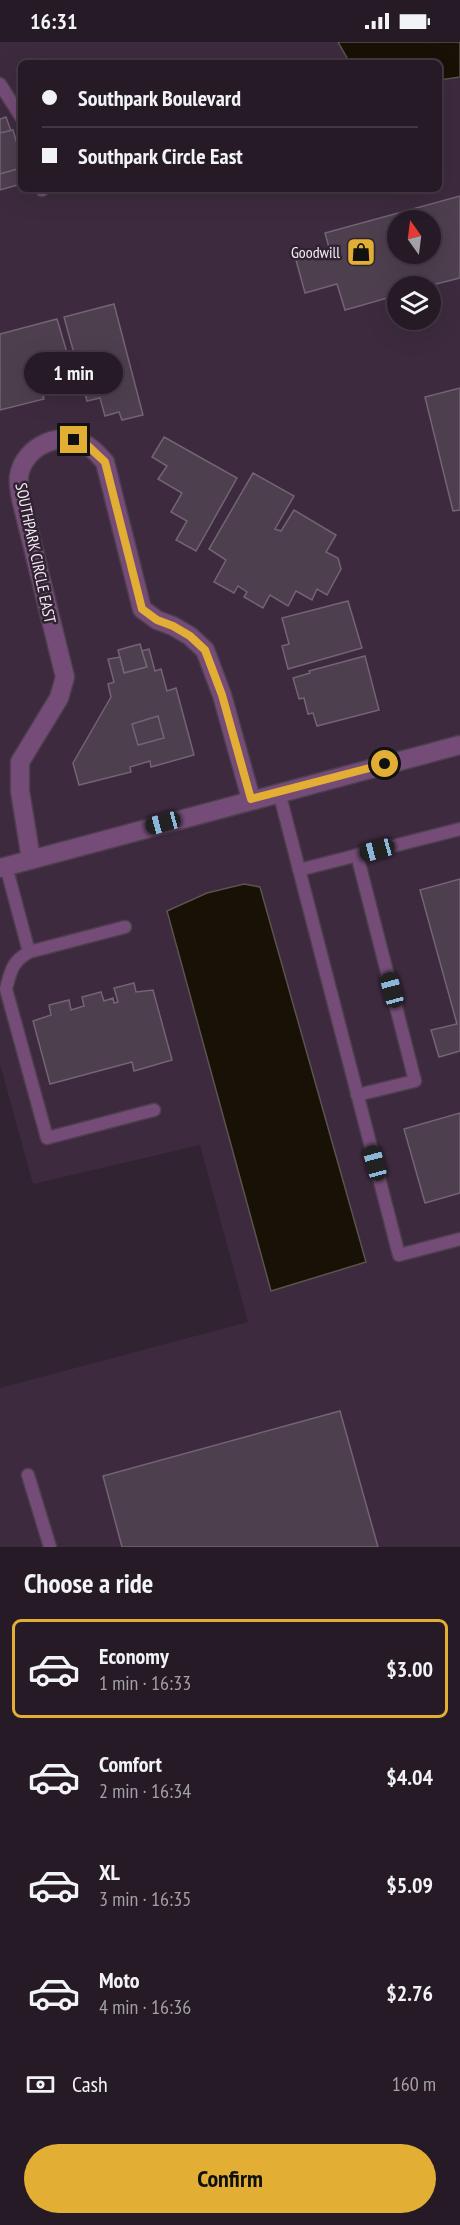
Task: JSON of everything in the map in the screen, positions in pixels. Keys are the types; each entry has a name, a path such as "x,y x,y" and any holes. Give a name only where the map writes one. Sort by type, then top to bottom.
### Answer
{"street":[{"name":"SOUTHPARK CIRCLE EAST","path":"31,859 20,791 20,762 59,698 65,677 21,499 19,477 23,464 31,452 42,444 60,439 74,440 87,445 105,462 142,609 157,620 190,636 205,650 222,695 251,799"},
{"path":"3,867 460,745"}],"lane":[{"path":"0,84 18,112"},
{"path":"279,792 399,1255 460,1239"},
{"path":"299,870 460,829"},
{"path":"357,855 415,1081 357,1095"},
{"path":"3,867 29,951"},
{"path":"125,927 29,951 17,959 10,972 6,989 47,1138 154,1110"},
{"path":"28,1475 50,1547"}],"shaded area":[{"path":"0,42 460,42 460,1547 0,1547 0,1388 248,1322 200,1145 33,1184 0,1064","holes":["244,884 261,887 365,1262 271,1291 167,911 207,893"]},
{"path":"338,42 460,42 460,77 442,80 442,60 348,60"},
{"path":"244,884 260,887 366,1262 271,1291 167,911 207,893"}],"building":[{"path":"6,117 11,131 0,134 0,119"},
{"path":"13,130 18,148 18,169 0,174 0,133"},
{"path":"18,169 18,185 0,190 0,174"},
{"name":"Goodwill","path":"460,196 460,278 441,283 441,276 387,276 387,298 345,310 337,284 305,293 296,260 330,251 325,233 387,216 387,264 441,264 441,210 409,210"},
{"path":"114,304 143,415 122,420 119,412 105,416 100,398 87,401 64,317"},
{"path":"57,319 78,390 55,395 50,377 39,380 44,399 0,410 0,334"},
{"path":"460,388 460,510 453,511 425,397"},
{"path":"164,437 237,478 196,551 176,540 187,521 171,512 182,493 158,479 167,466 152,457"},
{"path":"253,473 294,496 275,529 281,531 294,510 336,535 326,552 338,558 341,569 327,595 317,589 312,600 296,591 288,606 270,595 263,608 244,597 247,592 238,586 234,593 214,582 226,560 209,549"},
{"path":"348,601 362,648 288,669 282,646 289,644 282,618"},
{"path":"140,644 147,667 124,673 118,650"},
{"path":"149,649 155,671 161,669 167,691 176,688 194,755 151,767 150,761 130,767 131,772 79,785 73,763 111,697 108,684 114,682 108,659 120,657 124,673 147,667 142,651"},
{"path":"365,656 379,710 317,726 313,713 308,714 304,698 299,699 293,678 310,673 309,671"},
{"path":"158,716 164,738 138,745 132,724"},
{"path":"460,879 460,1051 439,1057 431,1030 457,1024 420,890"},
{"path":"134,983 136,992 153,990 172,1060 134,1071 132,1062 50,1084 33,1021 51,1015 49,1005 69,1000 71,1010 84,1006 82,997 101,992 104,1001 113,998 114,1003 118,1002 114,988"},
{"path":"460,1113 460,1193 425,1203 404,1129"},
{"path":"340,1411 378,1547 122,1547 103,1476"}],"place":[{"name":"Goodwill","path":"361,252"}],"route":[{"path":"74,440 87,445 105,462 142,609 157,620 190,636 205,650 222,695 251,799 385,764"}]}
